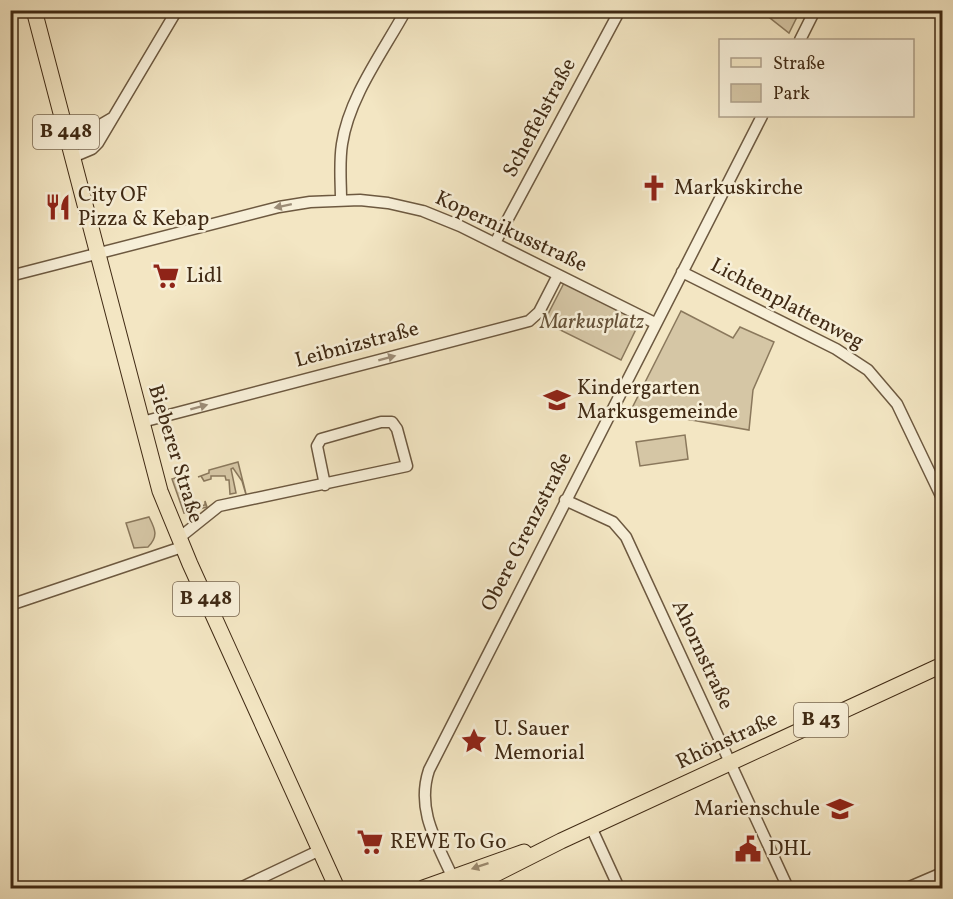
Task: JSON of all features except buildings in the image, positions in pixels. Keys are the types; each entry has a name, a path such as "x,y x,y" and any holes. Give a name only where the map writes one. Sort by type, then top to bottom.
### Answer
{"main road":[{"name":"Bieberer Straße","path":"34,10 160,491 318,851 337,888"},
{"name":"Rhönstraße","path":"468,888 561,841 942,665"},
{"name":"Rhönstraße","path":"423,888 452,876 561,841"}],"street":[{"path":"73,157 92,149 177,10"},
{"path":"341,200 341,158 346,129 355,105 406,10"},
{"name":"Scheffelstraße","path":"495,243 620,10"},
{"path":"800,39 815,10"},
{"name":"Obere Grenzstraße","path":"452,876 426,817 424,796 427,777 565,500 761,117"},
{"path":"68,138 87,132 112,118"},
{"name":"Kopernikusstraße","path":"10,276 297,203 341,200 378,201 414,209 452,222 655,323"},
{"name":"Lichtenplattenweg","path":"682,272 836,349 868,370 897,404 942,498"},
{"name":"Leibnizstraße","path":"142,422 532,320 539,312 558,275"},
{"path":"10,605 181,543 219,506 325,485 406,466 397,429 392,422 381,422 321,439 317,446 325,485"},
{"name":"Ahornstraße","path":"565,500 613,522 626,537 788,888"},
{"path":"591,827 619,888"},
{"path":"240,888 318,851"},
{"path":"907,888 942,873"}],"green space":[{"path":"761,11 800,11 789,33"},
{"name":"Markusplatz","path":"564,283 640,321 621,360 544,322"},
{"path":"681,311 733,338 740,327 774,342 753,390 749,430 680,418 627,418"},
{"path":"685,435 688,459 640,466 636,442"},
{"path":"238,462 247,498 242,481 233,468 231,469 236,493 230,494 229,480 226,480 225,476 211,476 211,479 204,481 201,476 198,477 209,473 209,470"},
{"path":"185,475 190,505 195,504 196,507 205,505 205,501 207,507 184,513 172,479"},
{"path":"149,517 154,529 154,539 148,547 134,548 126,523"}],"place":[{"name":"Markuskirche","path":"654,188"},
{"name":"City OF Pizza & Kebap","path":"58,207"},
{"name":"Lidl","path":"166,276"},
{"name":"Kindergarten Markusgemeinde","path":"557,400"},
{"name":"U. Sauer Memorial","path":"474,741"},
{"name":"Marienschule","path":"840,809"},
{"name":"REWE To Go","path":"370,842"},
{"name":"DHL","path":"748,849"}]}
